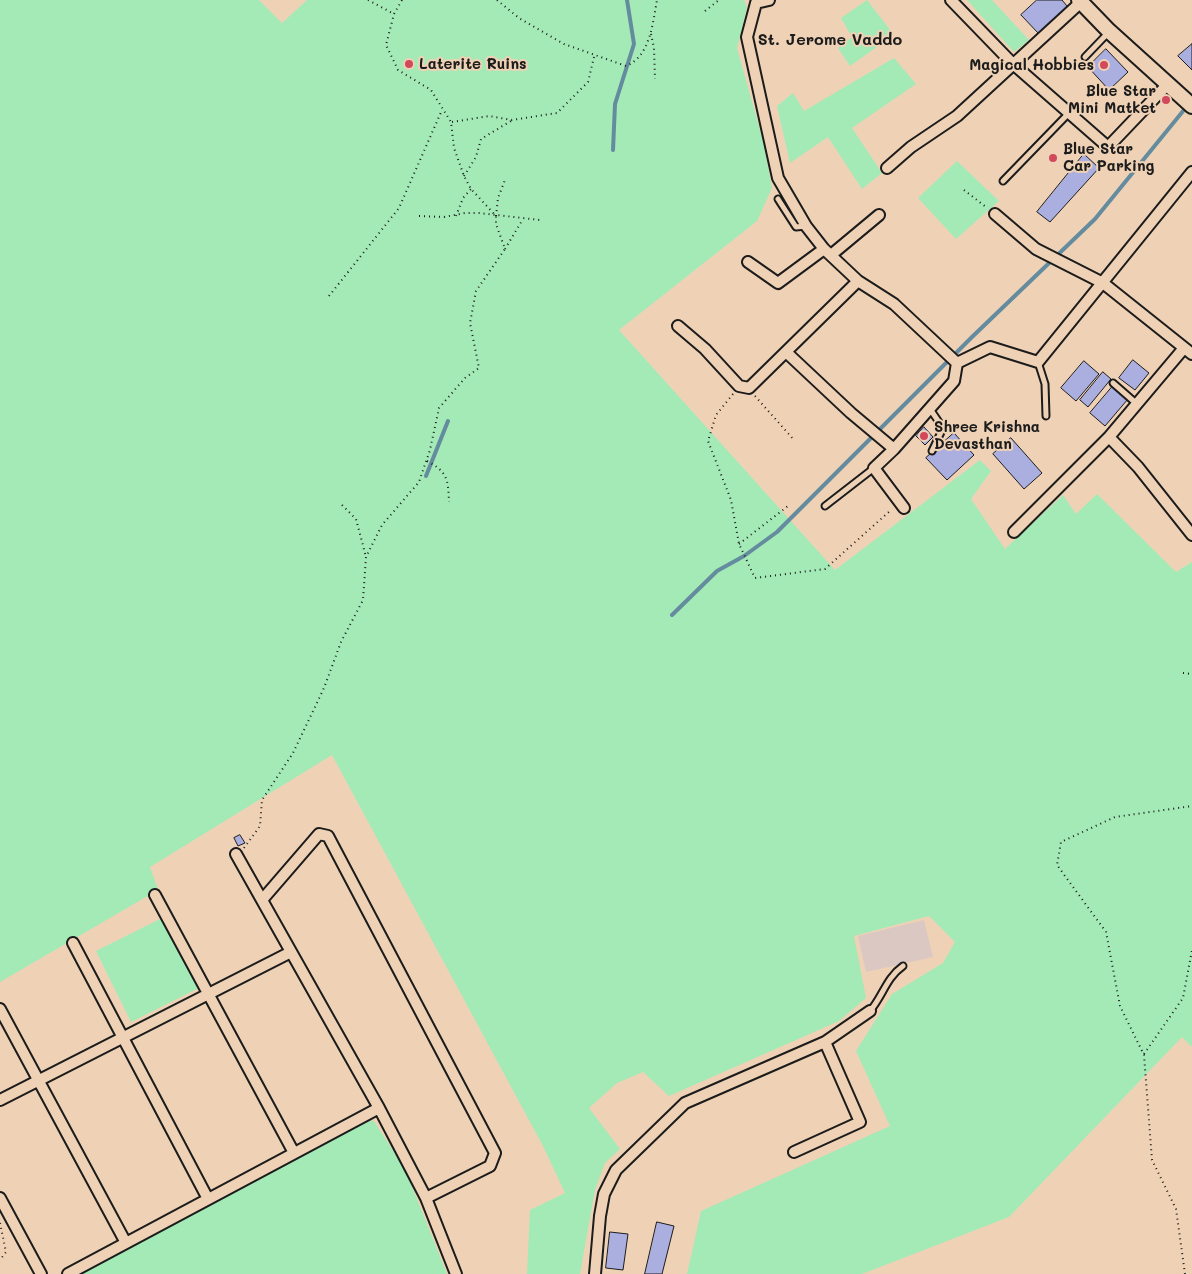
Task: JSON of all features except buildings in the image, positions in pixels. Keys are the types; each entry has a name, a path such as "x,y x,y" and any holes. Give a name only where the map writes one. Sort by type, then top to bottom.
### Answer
{"main road":[{"path":"1080,1 1109,31 1192,106"}],"street":[{"path":"769,0 755,2 747,37 778,178 806,226 828,252 858,281 894,304 957,363"},
{"path":"951,0 1012,63 1108,148 1168,84"},
{"path":"887,168 911,147 957,116 1080,1"},
{"path":"957,363 990,348 1038,362 1192,172"},
{"path":"995,214 1036,249 1103,283 1188,351 1137,404 1109,437 1014,532"},
{"path":"748,262 778,283 828,252 879,215"},
{"path":"678,326 744,387 786,352 858,281"},
{"path":"786,352 851,413 894,449"},
{"path":"901,505 874,468 894,449 954,381 957,363"},
{"path":"1109,437 1138,466 1192,535"},
{"path":"262,900 319,834 328,836 495,1153 490,1166 426,1198"},
{"path":"236,854 379,1108 426,1198 456,1274"},
{"path":"155,895 294,1153"},
{"path":"73,943 208,1199"},
{"path":"0,1100 291,952"},
{"path":"0,1009 40,1080 126,1243"},
{"path":"595,1274 600,1216 604,1194 616,1170 685,1103 825,1042 870,1011"},
{"path":"794,1152 860,1122 825,1042"},
{"path":"68,1274 379,1108"},
{"path":"0,1198 41,1274"}],"lane":[{"path":"1084,57 1109,31"},
{"path":"1003,181 1069,113"},
{"path":"778,199 796,227 806,226"},
{"path":"1038,362 1045,384 1046,416"},
{"path":"1113,383 1137,404"},
{"path":"930,408 943,428 932,451"},
{"path":"825,506 874,468"},
{"path":"870,1011 881,999 893,973 903,966"}],"path":[{"path":"368,0 394,14"},
{"path":"402,0 394,14 386,45 398,70 431,90 451,122 454,148 464,176 471,189 496,216"},
{"path":"497,0 519,18 564,44 595,53 626,66 635,63 647,44 651,32 656,0"},
{"path":"705,11 719,0"},
{"path":"651,32 654,48 655,80"},
{"path":"451,122 489,116 512,120 557,113 588,82 595,53"},
{"path":"329,296 399,208 442,109"},
{"path":"464,176 476,157 481,139 512,120"},
{"path":"505,180 498,198 496,216 496,224 505,249"},
{"path":"456,216 463,198 471,189"},
{"path":"964,190 995,214"},
{"path":"419,216 456,216 465,213 540,220"},
{"path":"366,558 382,525 419,482 439,408 465,378 479,368 470,323 476,291 523,219"},
{"path":"794,440 744,387 716,415 708,441 731,500 739,544 755,578 825,569 901,505"},
{"path":"426,461 438,466 448,479 449,502"},
{"path":"236,854 249,844 260,826 262,800 293,753 324,688 341,642 363,600 366,558 356,519 342,505"},
{"path":"739,544 788,506"},
{"path":"1183,673 1192,674"},
{"path":"1185,1274 1176,1209 1152,1160 1144,1055 1120,1006 1106,932 1057,865 1061,842 1115,817 1192,806"},
{"path":"1144,1055 1183,998 1192,950"},
{"path":"0,1223 6,1252 0,1260"}],"shaded area":[{"path":"924,920 933,957 866,972 858,936"}],"green space":[{"path":"0,0 259,0 282,23 307,0 744,0 747,7 737,48 763,141 772,188 757,221 619,330 835,570 980,460 991,471 971,499 1005,549 1063,495 1076,514 1097,494 1176,572 1192,562 1192,1047 1182,1037 1009,1217 862,1274 687,1274 701,1211 890,1126 856,1051 892,994 943,963 955,942 929,916 854,936 866,998 839,1021 669,1096 643,1072 617,1083 589,1108 620,1149 605,1163 595,1190 580,1274 527,1274 530,1210 565,1193 543,1146 332,755 150,867 158,890 0,982"},
{"path":"867,0 894,35 850,66 838,48 852,37 841,18"},
{"path":"967,0 992,0 1029,40 1014,52"},
{"path":"894,58 916,84 852,128 882,173 862,189 828,137 790,163 777,106 793,93 804,111"},
{"path":"957,161 999,201 956,239 918,198"},
{"path":"164,917 199,988 131,1022 96,951"},
{"path":"366,1120 374,1121 405,1169 447,1274 81,1274"}],"waterway":[{"path":"613,150 615,104 634,44 627,0"},
{"path":"672,615 717,571 744,556 777,532 972,337 1095,219 1188,105"},
{"path":"426,476 448,421"}],"place":[{"name":"Laterite Ruins","path":"409,64"},
{"name":"Magical Hobbies","path":"1104,65"},
{"name":"Blue Star Mini Matket","path":"1166,100"},
{"name":"Blue Star Car Parking","path":"1053,158"},
{"name":"Shree Krishna Devasthan","path":"924,436"}],"district":[{"name":"St. Jerome Vaddo","path":"830,40"}]}
